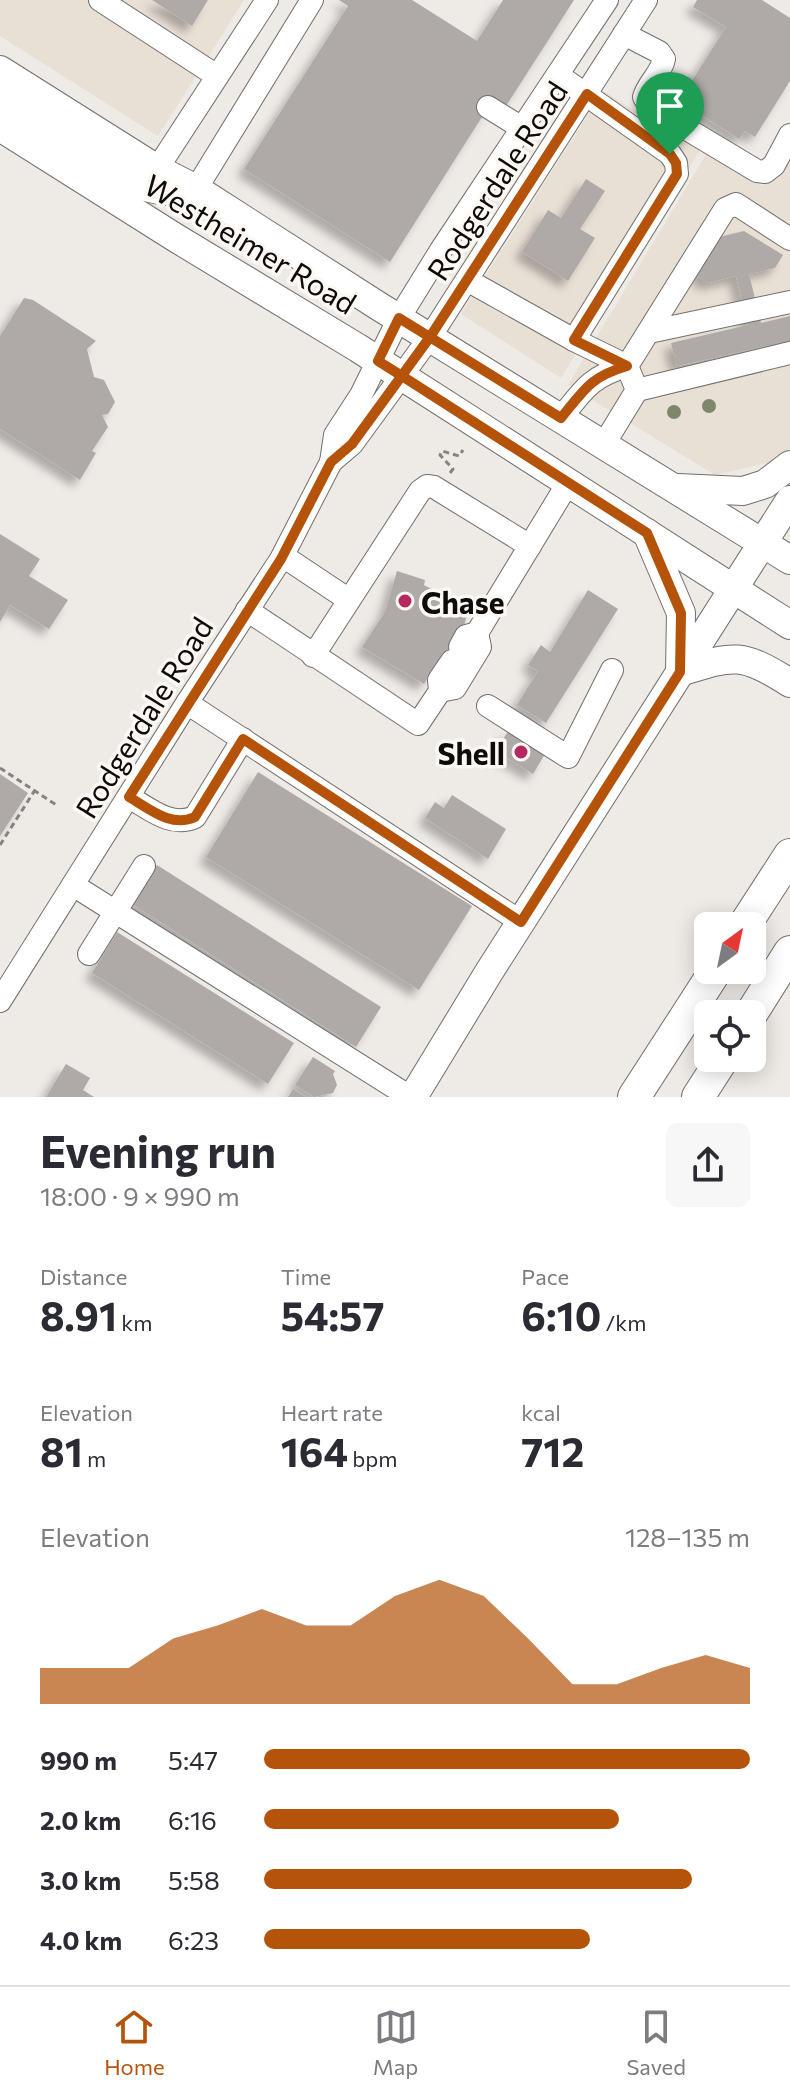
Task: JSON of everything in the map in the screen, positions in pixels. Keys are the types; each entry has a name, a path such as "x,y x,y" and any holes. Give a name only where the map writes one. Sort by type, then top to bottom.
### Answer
{"highway":[{"path":"753,912 790,855"},
{"path":"760,1000 790,952"},
{"path":"634,1097 707,984"},
{"path":"698,1097 714,1072"}],"main road":[{"name":"Westheimer Road","path":"0,70 790,560"},
{"path":"0,98 137,185 163,191 196,189"},
{"name":"Westheimer Road","path":"0,127 390,368 790,625"},
{"path":"675,488 743,491 765,484 790,465"},
{"path":"412,1097 790,500"},
{"path":"647,533 681,613 680,672"},
{"path":"680,672 737,658 762,666 790,683"}],"street":[{"path":"100,0 217,76"},
{"path":"157,169 267,0"},
{"path":"196,189 312,0"},
{"name":"Rodgerdale Road","path":"390,368 399,318 607,0"},
{"name":"Rodgerdale Road","path":"0,1001 283,556 331,462 335,435 361,395 430,337 646,0"},
{"path":"624,34 659,52 664,59 662,68 646,90 644,97 650,107 757,171 765,172 774,165 790,135"},
{"path":"558,75 670,154 676,163 677,174 574,340"},
{"path":"488,107 522,128"},
{"path":"561,418 591,381 627,366 725,209 736,204 790,239"},
{"path":"467,280 627,366 637,390"},
{"path":"649,332 790,302"},
{"path":"604,444 637,390 790,353"},
{"path":"247,610 418,724 440,691 439,680 468,641 568,483"},
{"path":"313,656 420,491 427,486 439,490 530,546"},
{"path":"283,556 349,600"},
{"path":"440,691 455,688 480,647 468,641"},
{"path":"488,706 568,757 612,670"},
{"path":"187,703 521,922"},
{"path":"129,797 173,822 184,822 195,817 243,739"},
{"path":"89,954 144,866"},
{"path":"73,885 412,1097"}],"path":[{"path":"439,490 453,469 440,455 442,451 459,456 463,450"},
{"path":"0,768 58,806"},
{"path":"0,845 35,790"}],"shaded area":[{"path":"0,0 244,0 158,136 0,36"},
{"path":"603,91 700,150 561,378 461,314"},
{"path":"790,142 790,448 771,462 715,475 568,385 707,153 763,186"}],"building":[{"path":"152,0 208,0 192,26"},
{"path":"339,0 412,0 477,41 503,0 574,0 506,106 494,98 390,262 244,169 348,6"},
{"path":"697,0 762,0 790,18 790,81 755,137 745,131 739,139 679,101 726,27 693,7"},
{"path":"586,179 605,191 580,229 595,238 568,281 522,252 548,210 561,218"},
{"path":"744,231 783,255 775,268 749,274 761,323 790,316 790,341 677,366 671,343 748,325 736,276 708,283 696,275 719,237"},
{"path":"24,298 33,300 96,341 87,349 94,377 104,380 115,402 108,414 102,415 108,427 92,451 96,453 80,480 0,429 0,336"},
{"path":"0,534 40,559 29,576 68,600 49,629 10,605 0,622"},
{"path":"397,571 425,580 424,585 439,593 441,602 468,612 463,629 465,670 443,655 424,684 362,647 385,612"},
{"name":"Shell","path":"588,590 618,609 546,723 517,705 538,671 528,665 541,645 550,652"},
{"name":"Shell","path":"508,731 545,754 533,774 496,751"},
{"path":"258,772 472,906 419,990 206,857"},
{"path":"0,774 28,793 0,836"},
{"path":"452,795 506,829 488,859 425,818 435,802 444,808"},
{"path":"157,865 381,1007 356,1047 132,904"},
{"path":"117,932 294,1043 268,1084 92,973"},
{"path":"313,1057 335,1071 333,1074 337,1085 333,1093 314,1097 295,1085"},
{"path":"66,1064 90,1078 83,1090 94,1097 46,1097"},
{"path":"293,1089 306,1097 288,1097"}],"place":[{"name":"Chase","path":"405,601"},
{"name":"Shell","path":"521,752"}],"route":[{"path":"670,154 587,94 430,337 402,376 352,444 331,462 281,559 129,797 173,822 184,822 195,817 243,739 521,922 680,672 681,613 647,533 402,376 378,361 399,318 430,337 561,418 591,381 627,366 574,340 677,174 676,163 670,154"}]}
